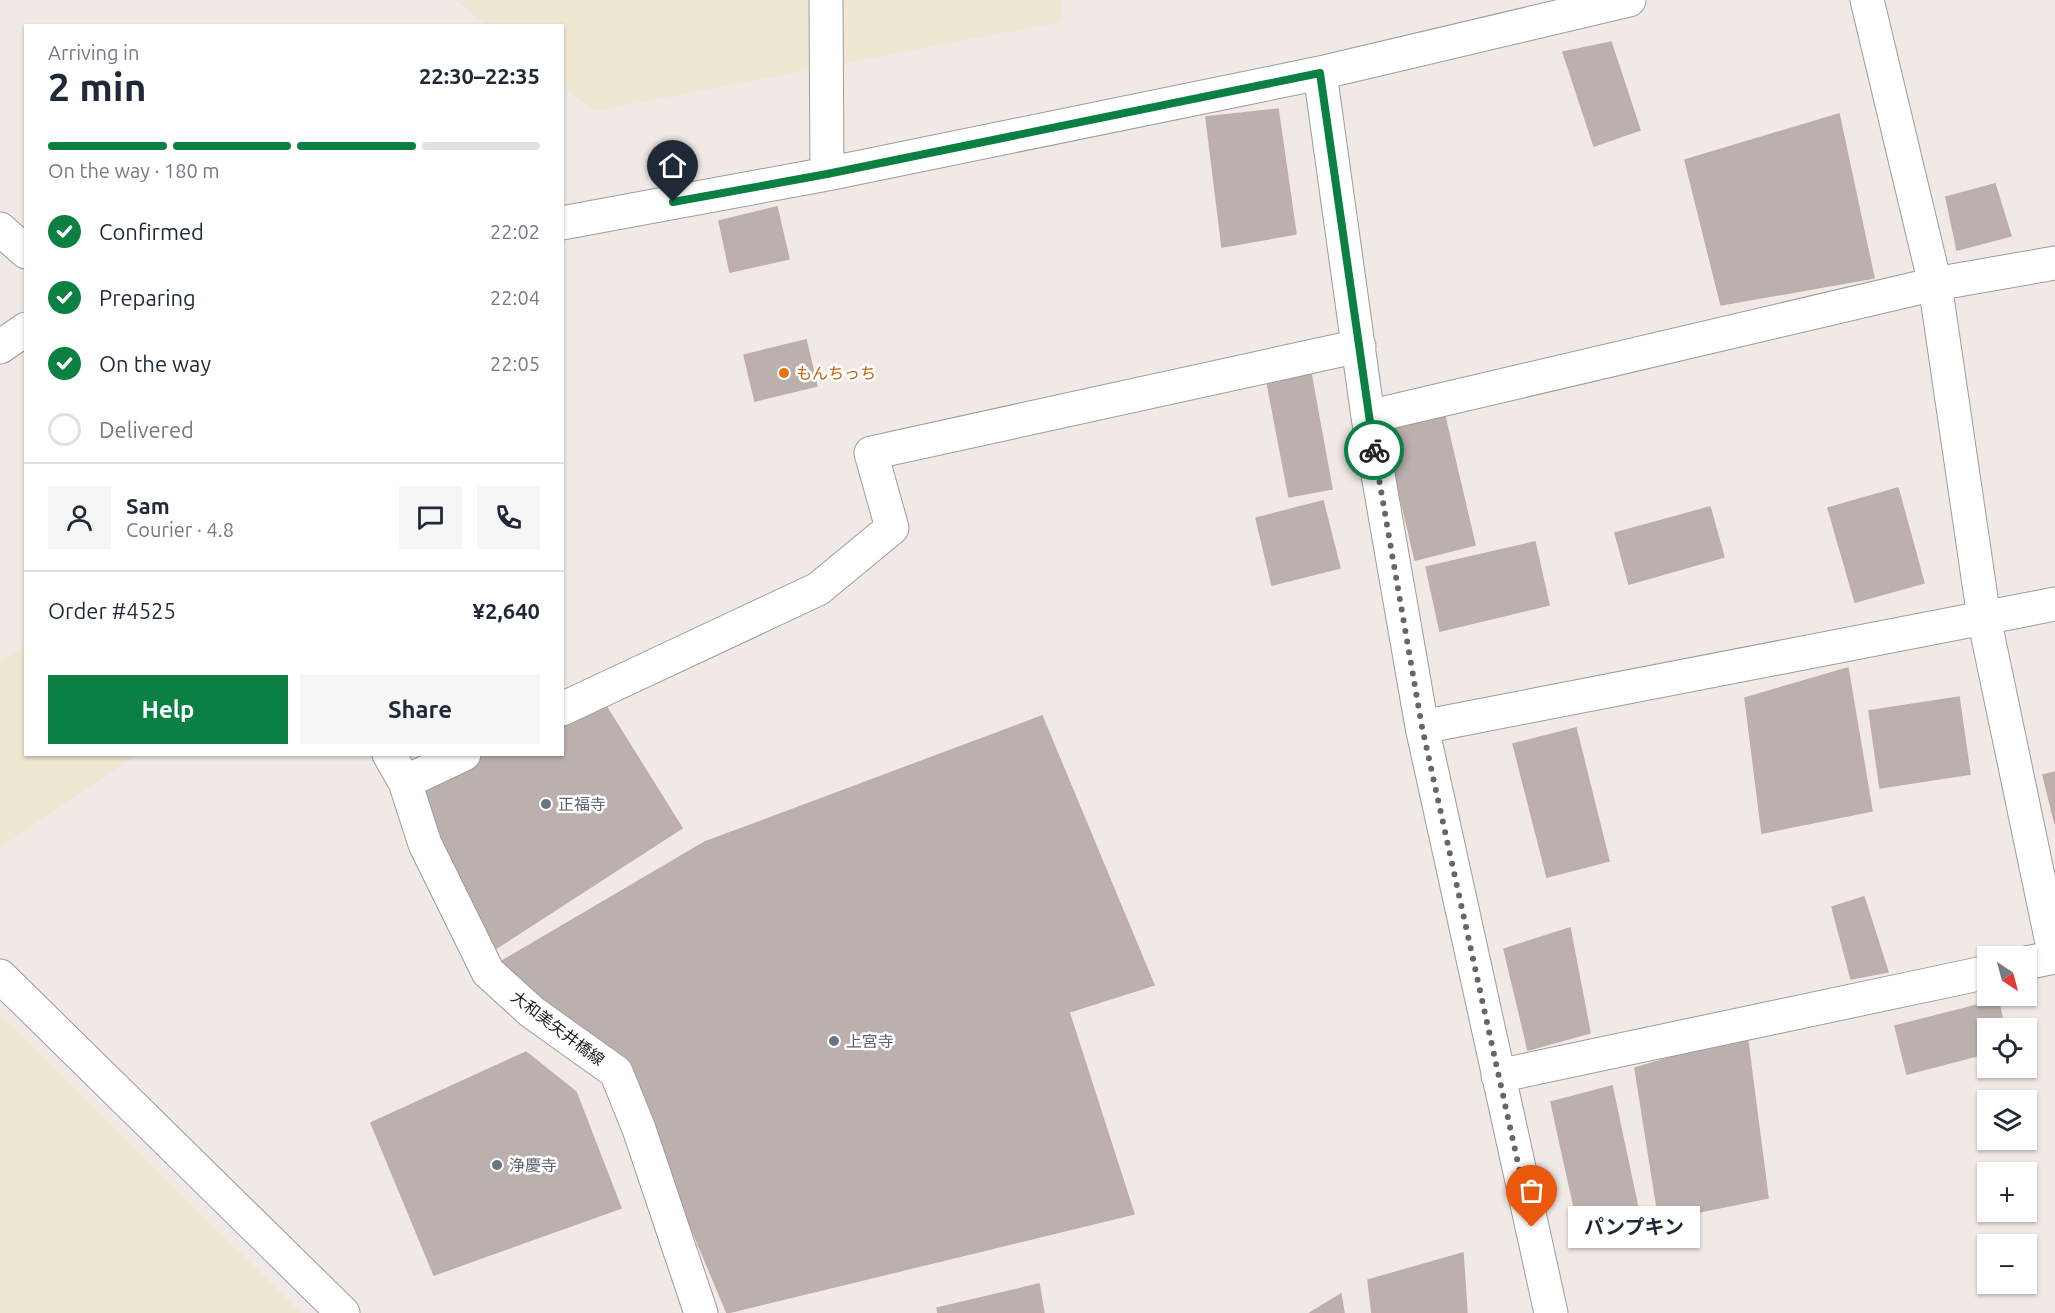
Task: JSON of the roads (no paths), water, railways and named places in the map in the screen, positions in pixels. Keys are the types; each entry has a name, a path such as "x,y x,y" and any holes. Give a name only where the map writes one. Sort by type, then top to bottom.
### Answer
{"street":[{"path":"826,0 827,174"},
{"path":"564,223 827,174 1320,73 1629,0"},
{"path":"1868,0 1935,284 1984,618 2055,957 2037,961"},
{"path":"1320,73 1368,417 1422,727 1551,1313"},
{"path":"0,229 24,250"},
{"path":"1368,417 1935,284 2055,263"},
{"path":"0,347 24,330"},
{"path":"564,707 818,589 892,528 871,453 1359,346"},
{"path":"1422,727 2055,604"},
{"path":"397,768 454,756"},
{"name":"大和美矢井橋線","path":"397,768 425,844 488,972 532,1012 616,1072 639,1129 701,1313"},
{"path":"1498,1076 1977,974"},
{"path":"0,976 343,1313"}],"place":[{"name":"もんちっち","path":"784,373"},
{"name":"正福寺","path":"546,804"},
{"name":"上宮寺","path":"834,1041"},
{"name":"浄慶寺","path":"497,1165"},
{"name":"パンプキン","path":"1532,1227"}]}
